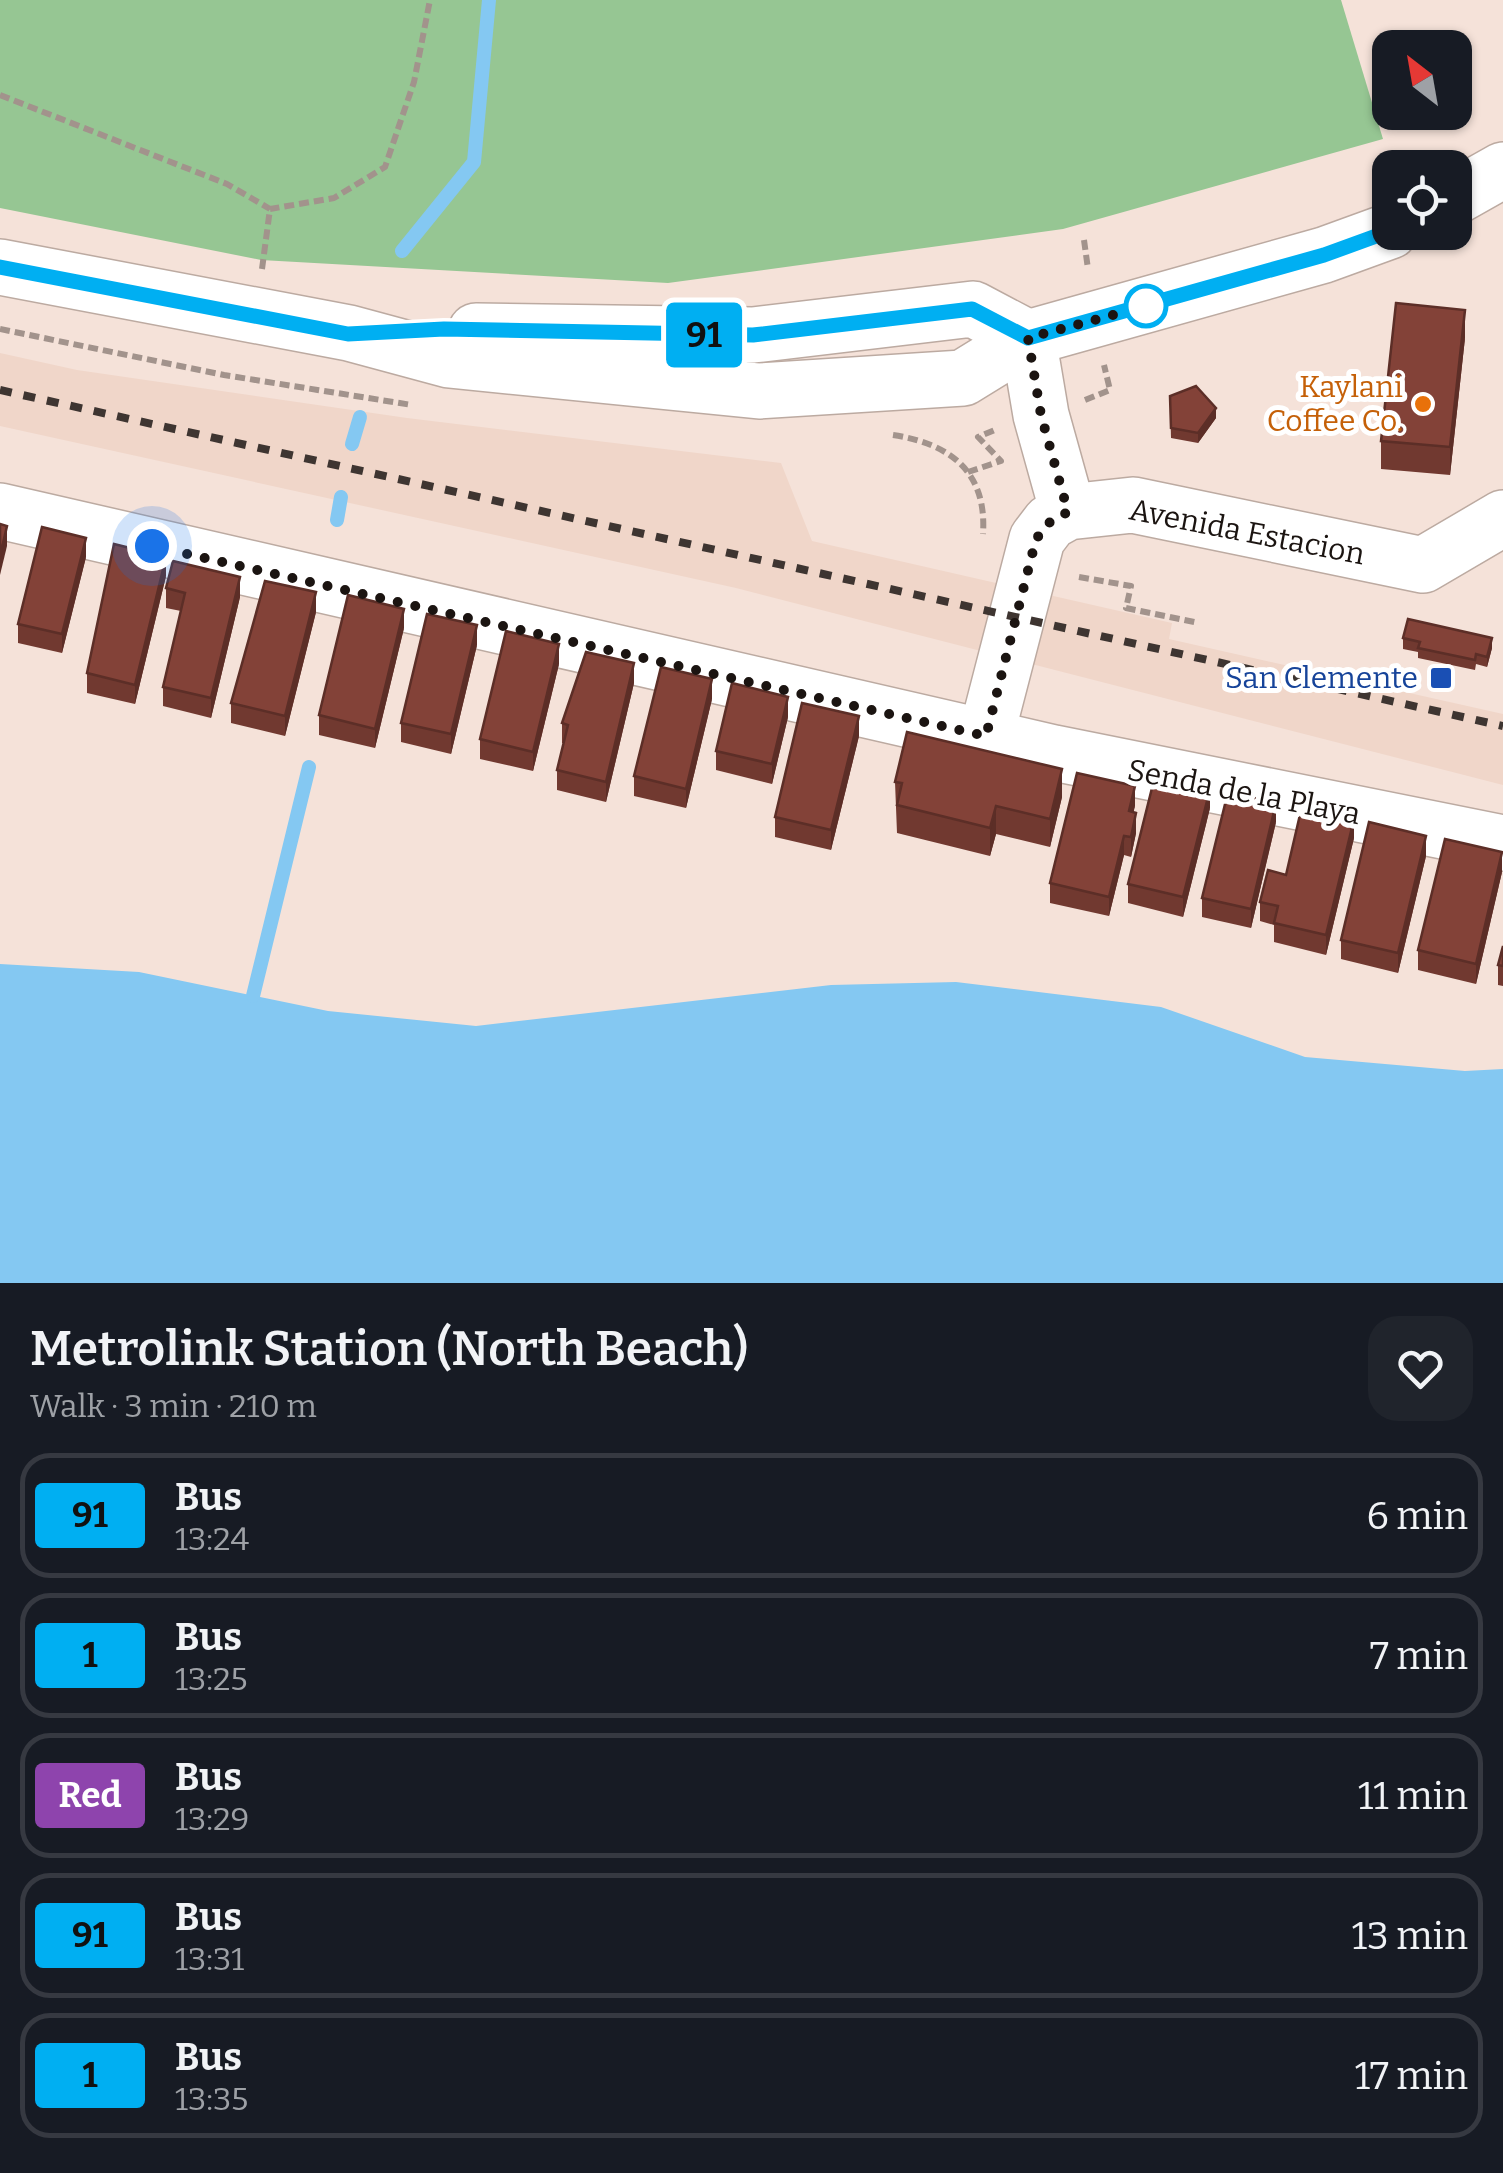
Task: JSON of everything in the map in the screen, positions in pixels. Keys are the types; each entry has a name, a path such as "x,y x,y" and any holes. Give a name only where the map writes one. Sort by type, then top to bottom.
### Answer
{"street":[{"path":"1472,187 1503,170"},
{"path":"0,267 348,334 449,360 759,391 963,378 1028,338 1324,255 1372,238"},
{"path":"986,736 1036,539 1050,522 1068,512 1041,415 1028,338"},
{"name":"Avenida Estacion","path":"1068,512 1133,505 1423,565 1503,518"},
{"name":"Senda de la Playa","path":"0,512 986,736 1503,844"}],"path":[{"path":"0,95 227,184 270,208 334,198 384,166 414,82 430,0"},
{"path":"265,256 270,208"},
{"path":"968,472 1002,461 978,437 986,432"},
{"path":"887,434 938,448 968,472 986,504 982,545"},
{"path":"1068,575 1130,586 1126,608 1199,623"}],"shaded area":[{"path":"0,353 77,370 407,418 781,463 812,541 1172,623 1169,639 1503,714 1503,785 736,588 0,426"}],"green space":[{"path":"0,0 1341,0 1372,103 1372,130 1380,130 1383,139 1063,229 668,283 261,260 0,208"}],"water":[{"path":"0,964 139,972 328,1011 476,1026 831,985 956,982 1161,1007 1305,1057 1465,1071 1503,1069 1503,1283 0,1283"}],"building":[{"name":"Kaylani Coffee Co.","path":"1396,303 1465,310 1450,447 1381,441"},
{"path":"1196,386 1216,408 1198,433 1171,428 1170,396"},
{"path":"0,524 7,526 0,556"},
{"path":"42,527 86,538 62,634 18,624"},
{"path":"114,544 166,557 135,685 87,673"},
{"path":"173,561 240,577 211,698 163,687 185,593 166,588"},
{"path":"265,581 316,592 285,716 231,703"},
{"path":"348,595 404,609 375,729 319,715"},
{"path":"427,614 477,625 451,734 401,723"},
{"path":"1408,619 1492,638 1487,657 1476,654 1475,660 1418,648 1420,642 1403,638"},
{"path":"506,631 559,644 533,752 480,739"},
{"path":"586,652 634,663 606,782 557,770 568,725 562,723"},
{"path":"661,667 712,679 686,789 634,776"},
{"path":"732,683 788,697 772,764 716,751"},
{"path":"802,703 859,716 831,830 775,817"},
{"path":"907,732 1062,769 1050,819 996,806 990,828 897,805 902,783 895,782"},
{"path":"1077,773 1135,786 1129,811 1136,813 1131,837 1124,836 1109,897 1050,883"},
{"path":"1155,776 1210,789 1183,897 1128,884"},
{"path":"1228,792 1276,803 1251,909 1202,898"},
{"path":"1302,806 1354,819 1326,935 1274,923 1278,906 1260,902 1268,870 1286,875"},
{"path":"1369,822 1426,836 1398,953 1341,940"},
{"path":"1445,839 1502,852 1476,964 1418,950"}],"waterway":[{"path":"402,251 474,162 489,0"},
{"path":"352,444 360,417"},
{"path":"337,520 341,497"},
{"path":"253,996 309,767"}],"railway":[{"path":"0,390 1503,726"}],"bus line":[{"name":"91","path":"0,267 348,334 444,329 608,336 753,335 972,309 1028,338 1324,255 1372,238"}],"place":[{"name":"Kaylani Coffee Co.","path":"1423,404"},
{"name":"San Clemente","path":"1441,678"}],"route":[{"path":"152,546 986,736 1036,539 1050,522 1068,512 1041,415 1028,338 1146,306"}]}
